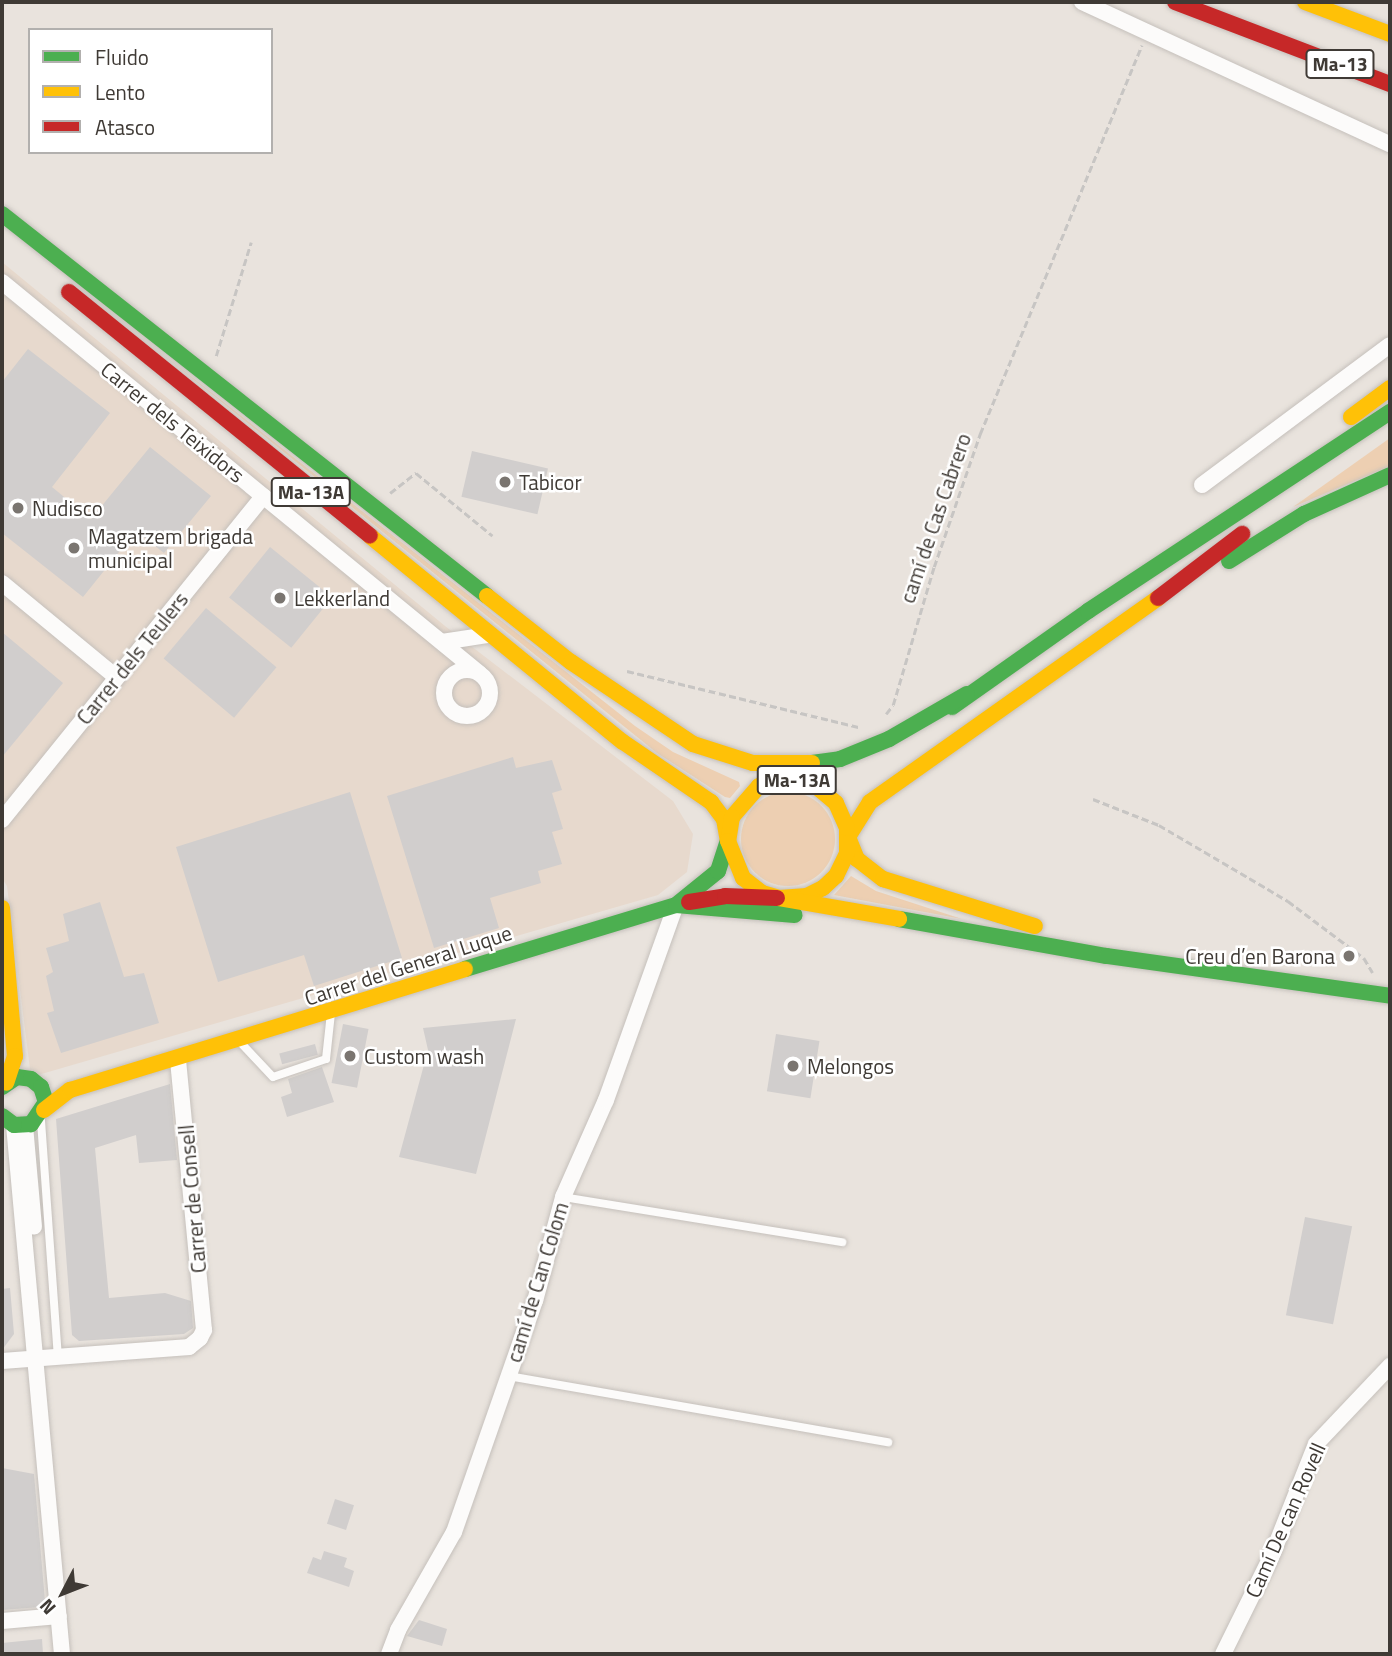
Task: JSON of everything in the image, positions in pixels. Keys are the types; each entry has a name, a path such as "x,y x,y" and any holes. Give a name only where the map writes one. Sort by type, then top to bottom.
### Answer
{"main road":[{"name":"Ma-13","path":"1175,2 1390,84"},
{"name":"Ma-13","path":"1305,2 1390,34"},
{"path":"1289,45 1330,73 1390,99"},
{"name":"Ma-13A","path":"2,214 678,748 726,768 800,780 831,796 841,811 857,859 883,879 1153,961"},
{"name":"Ma-13A","path":"59,284 623,743 711,802 724,819 728,841 743,878 779,898 1107,956 1382,995"},
{"path":"1088,611 1390,388"},
{"path":"800,780 861,766 893,750 967,694 1088,611 1390,412"},
{"path":"1291,499 1390,428"},
{"path":"1104,639 1287,523 1390,475"},
{"path":"676,905 725,896 807,896 830,882 844,861 848,836 870,802 1104,639 1269,514"},
{"path":"584,672 693,744 726,757 783,765 840,759 867,750 967,694"},
{"name":"Ma-13A","path":"728,841 732,817 746,796 783,779"},
{"name":"Carrer del General Luque","path":"9,1121 42,1113 70,1090 331,1013 676,905 718,871 728,841"},
{"path":"676,905 923,931 1076,958 1107,956"},
{"path":"2,908 15,1056 4,1085"},
{"path":"15,1056 45,1094 42,1113"},
{"path":"4,1085 18,1077 70,1090"}],"street":[{"path":"1082,2 1390,144"},
{"name":"Carrer dels Teixidors","path":"2,282 479,673"},
{"path":"1202,485 1390,345"},
{"name":"Carrer dels Teulers","path":"2,821 263,496"},
{"path":"2,583 116,677"},
{"path":"447,682 464,670 479,673 488,685 489,700 472,715 451,709 444,696 447,682 451,664 442,642 488,635"},
{"name":"camí de Can Colom","path":"389,1654 398,1630 454,1532 536,1301 563,1197 606,1100 676,905"},
{"name":"Carrer de Consell","path":"58,1356 189,1347 200,1338 204,1330 178,1058"},
{"path":"9,1121 35,1358 62,1654"},
{"path":"2,1361 58,1356"},
{"name":"Camí De can Rovell","path":"1223,1654 1272,1555 1316,1444 1390,1366"},
{"path":"2,1621 59,1616"}],"lane":[{"path":"238,1040 272,1077 326,1059 331,1013"},
{"path":"42,1113 58,1356"},
{"path":"563,1197 842,1242"},
{"path":"508,1376 888,1442"}],"path":[{"name":"camí de Cas Cabrero","path":"881,718 893,705 933,567 980,434 1147,32"},
{"path":"209,378 251,242"},
{"path":"372,507 416,472 493,536"},
{"path":"618,670 745,696 844,727 862,727"},
{"path":"1093,799 1159,825 1288,901 1364,958 1382,995"}],"shaded area":[{"path":"2,262 445,626 673,801 693,834 687,872 658,895 31,1077 7,886 2,878"},
{"path":"146,341 635,726 673,752 739,782 740,786 730,798 725,797 657,753"},
{"path":"1390,438 1390,466 1293,507"},
{"path":"788,792 806,796 821,806 831,821 835,839 831,857 821,872 806,882 788,886 770,882 755,872 745,857 741,839 745,821 755,806 770,796"},
{"path":"851,876 876,891 962,919 834,895"}],"building":[{"path":"28,349 110,413 52,487 91,519 150,447 211,496 164,553 136,531 83,597 2,533 2,382"},
{"name":"Tabicor","path":"472,451 548,469 537,514 461,497"},
{"name":"Lekkerland","path":"270,547 332,597 291,648 229,598"},
{"path":"206,608 276,667 234,718 164,659"},
{"path":"2,632 63,683 2,757"},
{"path":"513,757 516,768 552,760 562,790 552,793 563,829 552,832 562,864 538,871 541,883 490,898 499,928 434,948 387,796"},
{"path":"350,792 402,958 314,986 304,955 218,982 176,847"},
{"path":"100,902 124,977 144,973 159,1023 61,1053 47,1013 54,1011 46,976 53,972 46,948 69,941 63,914"},
{"path":"516,1019 476,1174 399,1157 428,1050 423,1028"},
{"name":"Custom wash","path":"343,1024 369,1029 357,1088 332,1083"},
{"name":"Melongos","path":"776,1034 819,1041 810,1098 767,1091"},
{"path":"315,1044 318,1055 282,1064 279,1054"},
{"path":"322,1067 334,1102 287,1117 281,1097 292,1093 288,1079"},
{"path":"170,1084 177,1160 139,1163 136,1135 95,1148 109,1298 165,1293 191,1301 193,1328 184,1334 79,1341 72,1335 56,1119"},
{"path":"1305,1217 1352,1226 1333,1324 1286,1315"},
{"path":"10,1288 14,1334 2,1350 2,1289"},
{"path":"2,1468 34,1474 45,1601 40,1607 2,1610"},
{"path":"335,1499 354,1505 346,1530 327,1524"},
{"path":"324,1551 347,1558 344,1567 354,1571 349,1587 307,1573 313,1557 321,1560"},
{"path":"419,1620 447,1629 442,1646 407,1636"},
{"path":"42,1639 43,1654 2,1654 2,1643"}],"traffic: fast":[{"path":"2,214 487,596"},
{"path":"952,707 1088,611 1390,412"},
{"path":"1229,561 1304,514 1390,475"},
{"path":"812,763 840,759 889,739 967,694"},
{"path":"465,969 676,905 718,871 728,841"},
{"path":"676,905 795,915"},
{"path":"899,919 1107,956 1390,996"},
{"path":"2,1087 17,1077 31,1079 41,1087 46,1102 31,1124 14,1125 2,1116"}],"traffic: slow":[{"path":"1305,2 1390,34"},
{"path":"1351,417 1390,388"},
{"path":"370,536 623,742 711,802 724,819 728,841"},
{"path":"487,596 571,662 693,744 753,763 812,763"},
{"path":"848,837 870,802 1158,598"},
{"path":"779,898 807,896 823,888 836,876 847,853 847,828 836,803 816,786 792,779 759,786 732,817 728,841 743,878 762,893 779,898 899,919"},
{"path":"848,837 857,859 883,879 1035,926"},
{"path":"2,908 15,1056 6,1083"},
{"path":"44,1110 70,1090 465,969"}],"traffic: jam":[{"path":"1175,2 1390,84"},
{"path":"69,292 370,536"},
{"path":"1158,598 1242,534"},
{"path":"689,902 725,896 777,898"}],"place":[{"name":"Tabicor","path":"505,482"},
{"name":"Nudisco","path":"18,508"},
{"name":"Magatzem brigada municipal","path":"74,548"},
{"name":"Lekkerland","path":"280,598"},
{"name":"Creu d’en Barona","path":"1349,956"},
{"name":"Custom wash","path":"350,1056"},
{"name":"Melongos","path":"793,1066"}]}
